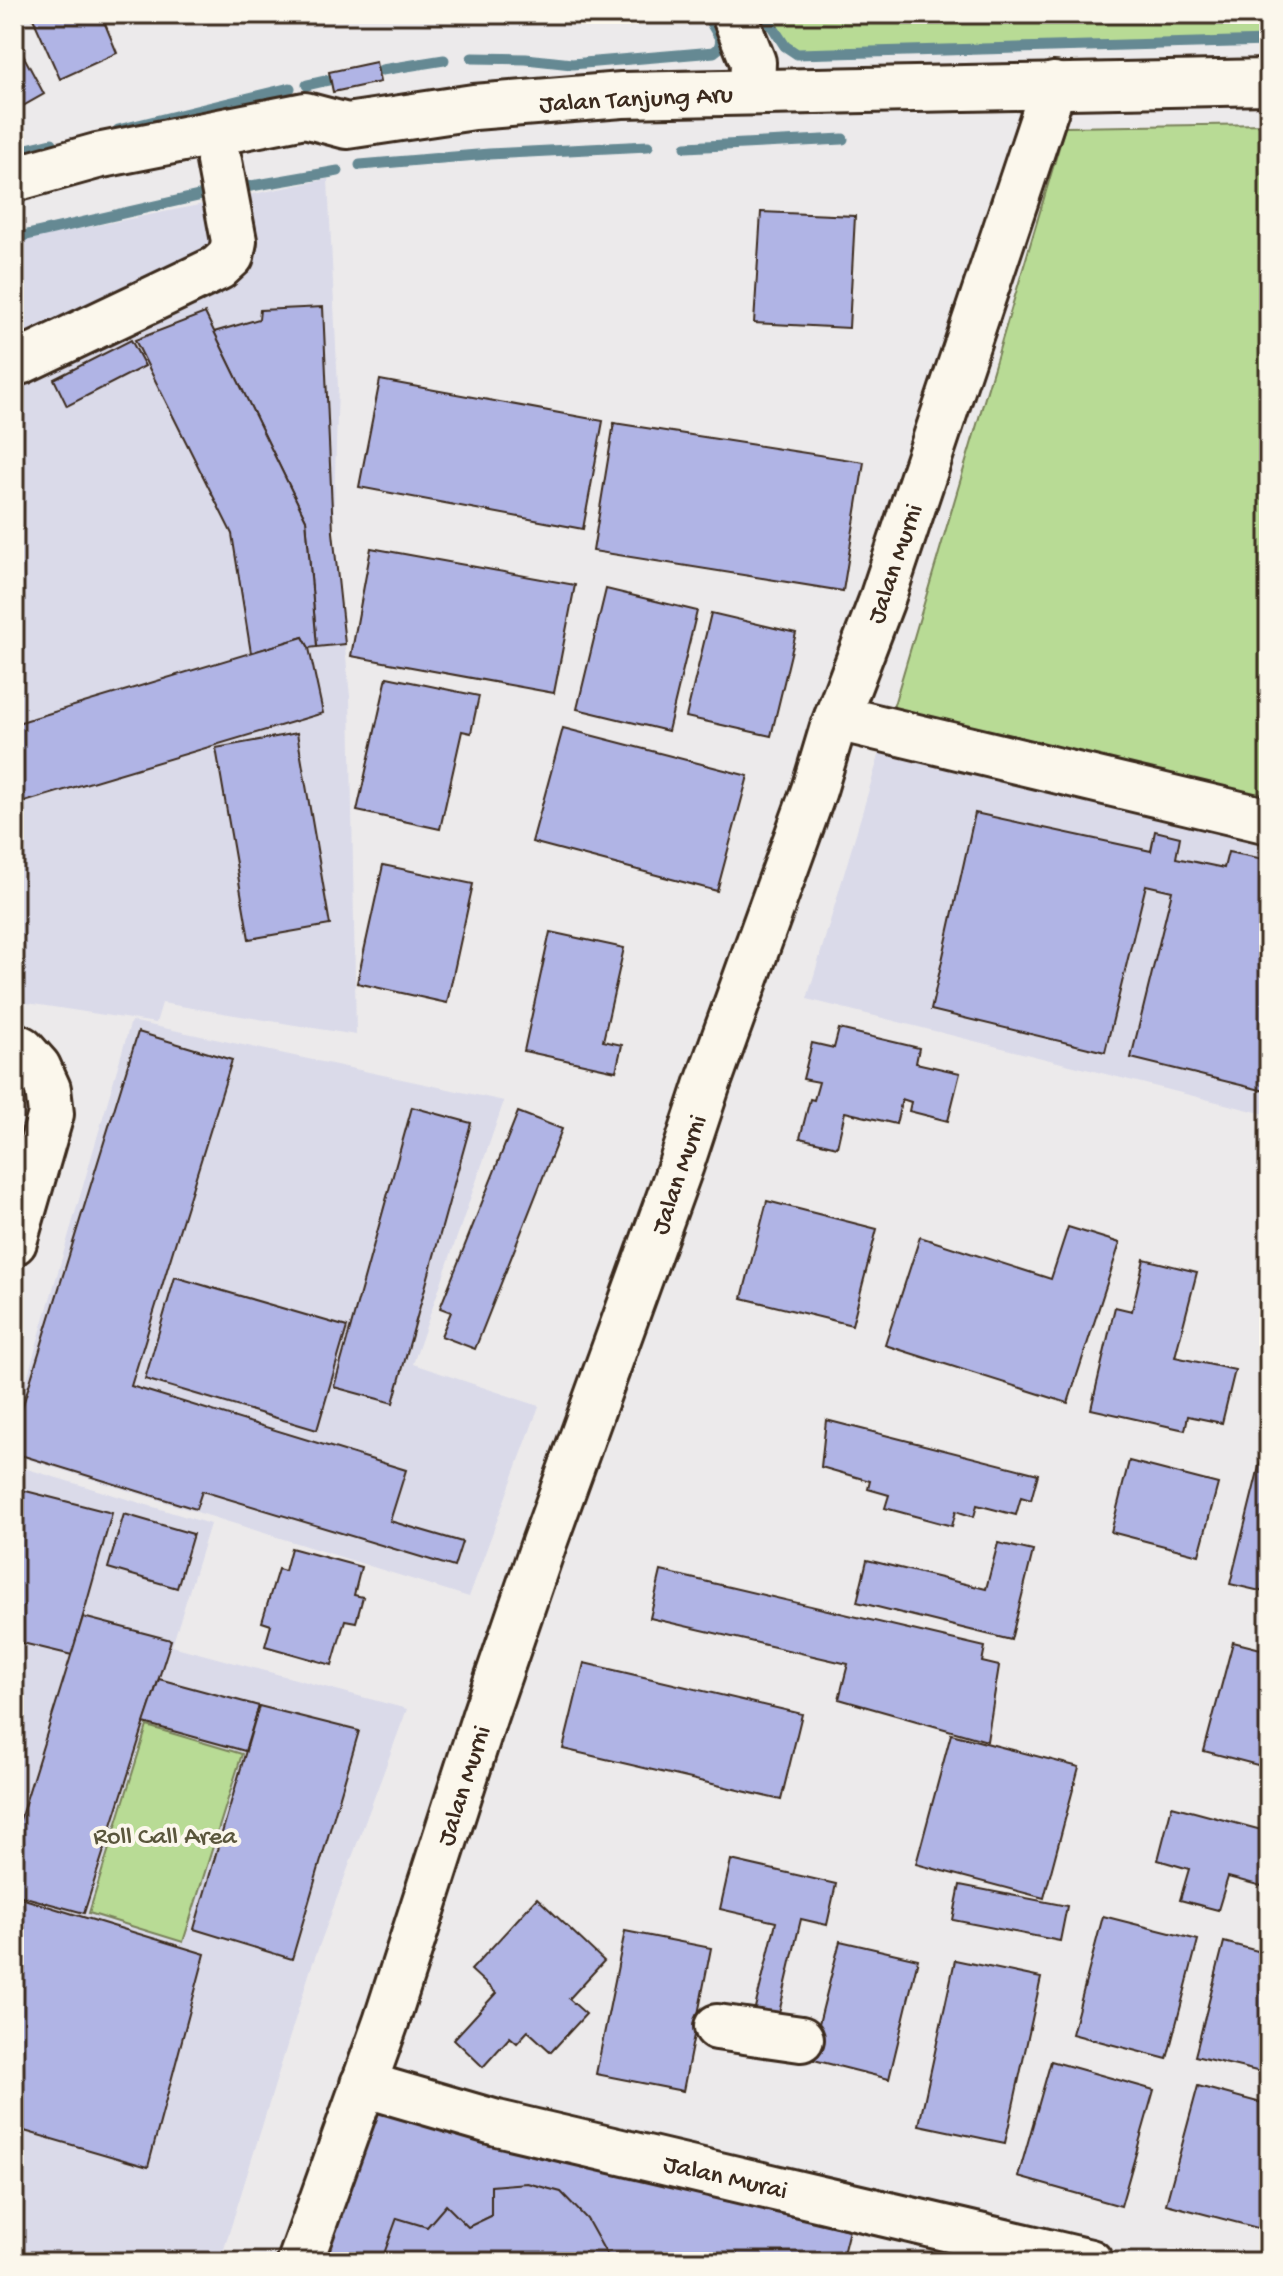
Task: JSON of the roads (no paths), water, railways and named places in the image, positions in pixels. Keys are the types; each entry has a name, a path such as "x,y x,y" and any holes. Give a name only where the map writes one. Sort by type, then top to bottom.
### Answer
{"street":[{"path":"734,14 753,62 752,91"},
{"name":"Jalan Tanjung Aru","path":"14,179 97,156 305,115 347,126 474,107 622,95 1269,82"},
{"name":"Jalan Murni","path":"300,2262 386,2022 534,1571 881,602 1054,85"},
{"path":"14,204 101,182 311,143 347,126"},
{"path":"14,361 20,362 218,268 231,256 234,241 219,161"},
{"path":"837,718 1269,821"},
{"path":"14,1045 22,1049 38,1067 48,1089 51,1114 14,1242"},
{"path":"717,2027 801,2039"},
{"name":"Jalan Murai","path":"363,2084 497,2123 1090,2262"}],"waterway":[{"path":"472,58 572,64 714,52 721,40 706,14"},
{"path":"764,14 785,46 797,54 1269,41"},
{"path":"382,70 444,60"},
{"path":"307,85 329,80"},
{"path":"118,130 290,88"},
{"path":"686,147 843,139"},
{"path":"14,152 52,143"},
{"path":"360,165 489,154 648,146"},
{"path":"245,187 338,171"},
{"path":"14,238 207,194"}],"park label":[{"name":"Roll Call Area","path":"165,1834"}]}
